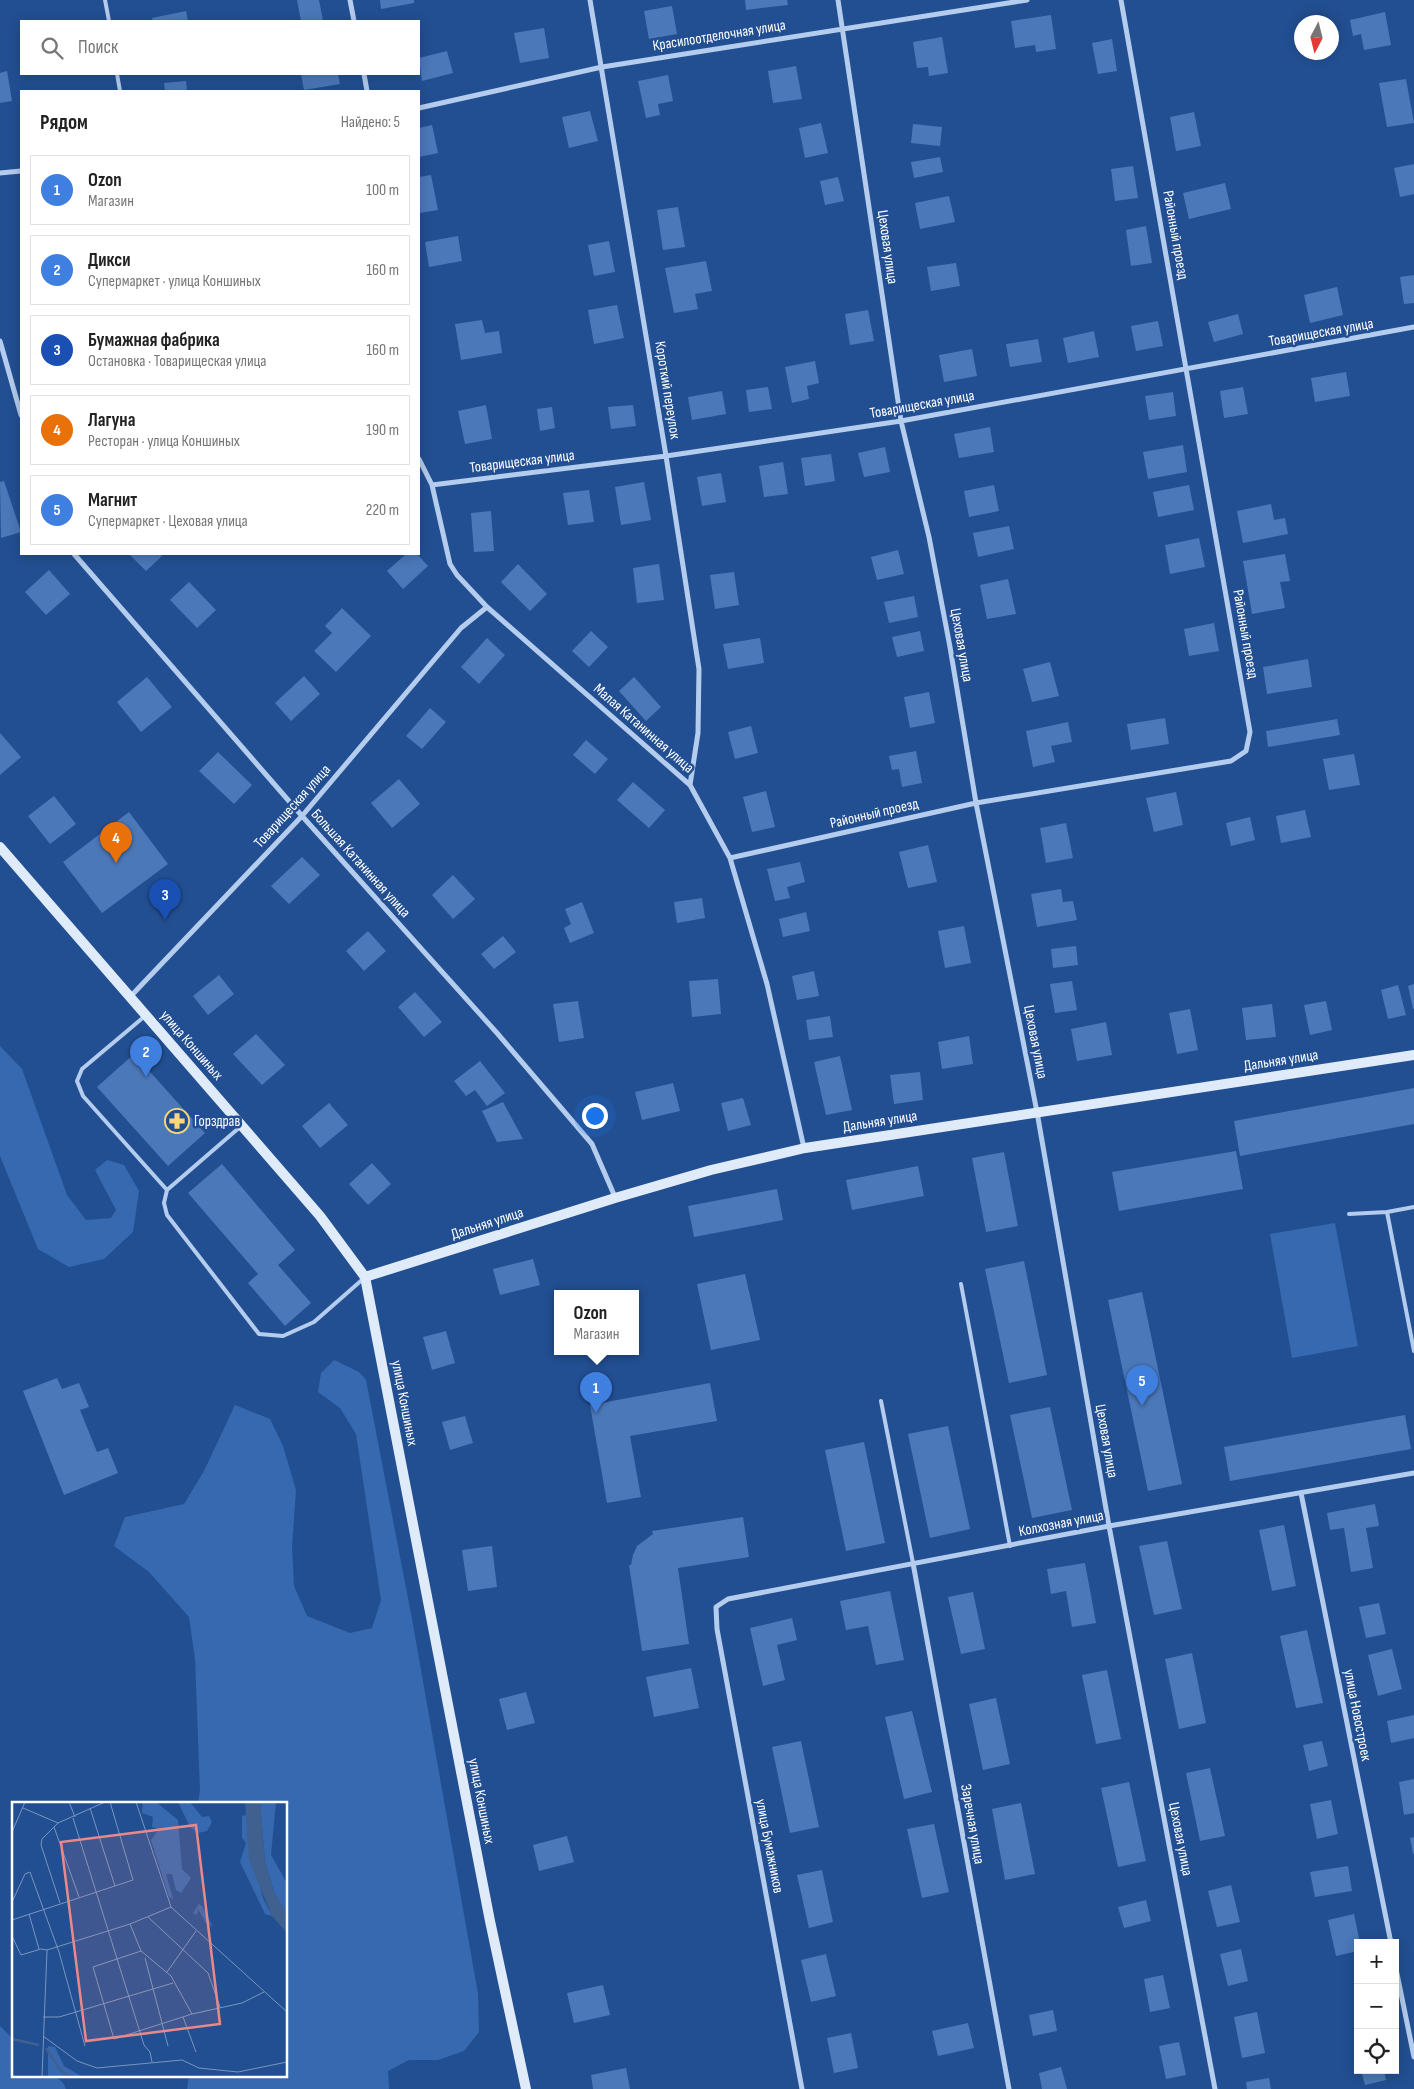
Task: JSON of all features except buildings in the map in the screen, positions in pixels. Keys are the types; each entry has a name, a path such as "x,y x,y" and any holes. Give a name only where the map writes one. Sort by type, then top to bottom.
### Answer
{"main road":[{"name":"улица Коншиных","path":"0,846 320,1216 365,1277 488,1912 526,2089"},
{"name":"Дальняя улица","path":"365,1277 615,1198 711,1170 804,1148 1414,1055"}],"street":[{"path":"350,0 354,20"},
{"name":"Короткий переулок","path":"590,0 666,456 698,669 698,733 690,785"},
{"name":"Цеховая улица","path":"838,0 901,422 929,537 976,803 1038,1112 1109,1526 1216,2089"},
{"name":"Красилоотделочная улица","path":"420,108 602,67 1027,0"},
{"name":"Районный проезд","path":"730,858 976,803 1231,761 1246,751 1250,732 1121,0"},
{"path":"364,75 367,90"},
{"path":"0,173 20,171"},
{"name":"Товарищеская улица","path":"432,485 666,456 901,422 1414,327"},
{"path":"0,341 20,411"},
{"name":"Малая Катанинная улица","path":"420,461 432,485 450,564 457,575 487,607 690,785 730,858 767,984 804,1148"},
{"name":"Большая Катанинная улица","path":"75,555 302,816 497,1033 592,1144 615,1198"},
{"name":"Товарищеская улица","path":"130,996 302,816 461,628 487,607"},
{"name":"Колхозная улица","path":"716,1607 728,1599 913,1563 1109,1526 1414,1473"},
{"name":"улица Новостроек","path":"1301,1493 1390,1939"},
{"name":"Заречная улица","path":"913,1563 1009,2089"},
{"name":"улица Бумажников","path":"716,1607 717,1629 802,2089"},
{"path":"1399,1984 1414,2057"}],"lane":[{"path":"105,0 109,20"},
{"path":"117,75 120,90"},
{"path":"146,1015 82,1069 77,1081 83,1096 167,1190"},
{"path":"242,1126 167,1190 164,1203 167,1215 259,1334 283,1336 314,1322 365,1277"},
{"path":"1349,1214 1387,1212 1414,1207"},
{"path":"1387,1212 1414,1351"},
{"path":"961,1284 1010,1546"},
{"path":"881,1401 913,1563"}],"shaded area":[{"path":"0,1046 22,1069 67,1195 86,1220 111,1218 116,1210 95,1170 107,1160 124,1165 139,1191 133,1232 104,1259 69,1267 38,1249 0,1156"},
{"path":"1335,1223 1358,1346 1292,1358 1270,1234"},
{"path":"334,1360 359,1372 366,1380 412,1619 478,1994 479,2032 464,2051 438,2060 409,2060 388,2071 389,2089 187,2089 189,2076 288,2076 288,1802 198,1802 200,1791 195,1659 189,1617 149,1572 114,1546 125,1517 184,1504 204,1471 235,1405 270,1419 283,1446 296,1490 292,1547 294,1586 307,1616 350,1633 372,1628 381,1600 356,1434 340,1408 318,1392 321,1373"},
{"path":"0,2026 12,2038 12,2076 51,2076 58,2078 66,2089 0,2089"}],"place":[{"name":"Лагуна","path":"116,863"},
{"name":"Бумажная фабрика","path":"165,920"},
{"name":"Дикси","path":"146,1077"},
{"name":"Горздрав","path":"177,1121"},
{"name":"Магнит","path":"1142,1406"},
{"name":"Ozon","path":"596,1413"}]}
